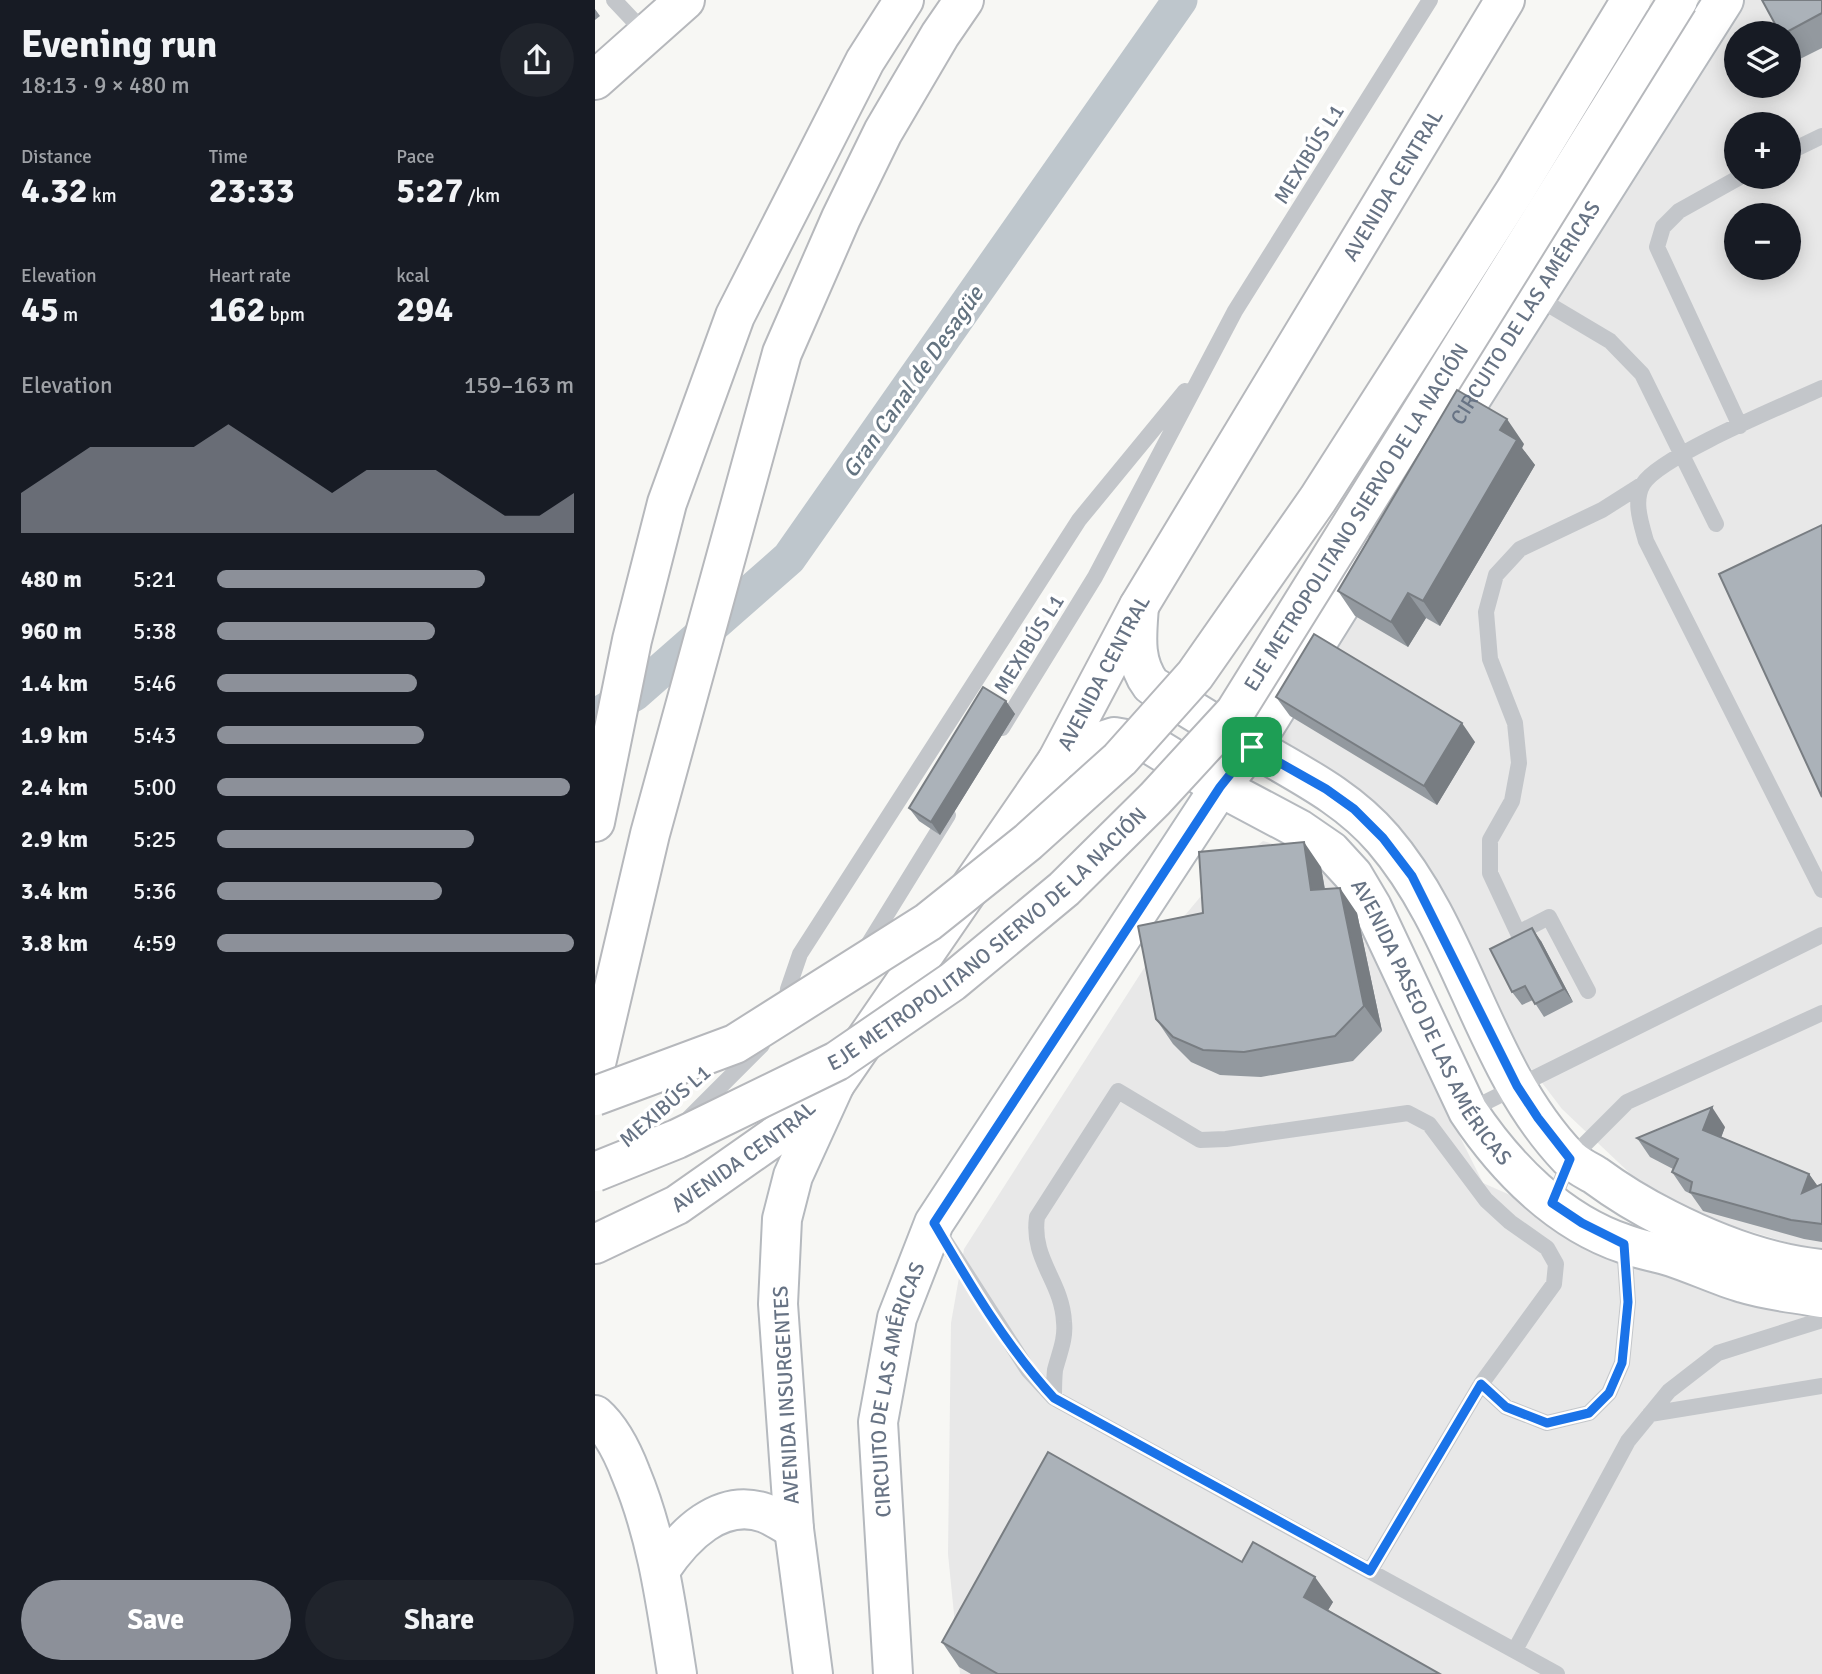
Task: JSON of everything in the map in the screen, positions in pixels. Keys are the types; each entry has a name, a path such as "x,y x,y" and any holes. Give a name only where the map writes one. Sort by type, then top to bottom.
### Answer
{"main road":[{"path":"595,80 685,0"},
{"path":"595,822 632,640 667,503 736,316 865,61 904,0"},
{"path":"595,1068 650,834 782,353 841,218 883,132 940,35 964,0"},
{"name":"AVENIDA CENTRAL","path":"595,1244 677,1205 788,1127 835,1084 1057,761 1139,606 1505,0"},
{"name":"EJE METROPOLITANO SIERVO DE LA NACIÓN","path":"595,1096 735,1044 928,922 1028,842 1120,759 1195,674 1318,499 1515,191 1631,0"},
{"name":"EJE METROPOLITANO SIERVO DE LA NACIÓN","path":"595,1172 677,1139 837,1061 952,982 1064,889 1155,799 1235,712 1678,0"},
{"name":"CIRCUITO DE LAS AMÉRICAS","path":"893,1674 878,1422 897,1318 934,1223 1220,787 1252,747 1724,0"},
{"name":"AVENIDA PASEO DE LAS AMÉRICAS","path":"1139,606 1136,648 1141,673 1151,685 1326,789 1354,809 1383,838 1412,876 1431,911 1517,1086 1570,1159 1635,1203 1684,1228 1756,1255 1800,1267 1822,1269"},
{"name":"AVENIDA PASEO DE LAS AMÉRICAS","path":"1057,761 1086,746 1114,737 1148,743 1220,787 1299,829 1331,851 1353,875 1372,907 1468,1111 1516,1174 1582,1223 1624,1244 1671,1257 1745,1284 1822,1298"},
{"name":"AVENIDA INSURGENTES","path":"813,1674 795,1529 778,1304 782,1219 793,1176 835,1084"},
{"path":"595,1415 603,1422 624,1456 645,1507 661,1569 677,1674"},
{"path":"661,1569 677,1545 698,1527 718,1515 739,1509 764,1513 795,1529"}],"lane":[{"path":"614,0 647,34"},
{"name":"MEXIBÚS L1","path":"993,742 1095,577 1235,311 1430,0"},
{"path":"1801,146 1822,136"},
{"path":"1724,186 1679,211 1663,227 1657,247 1740,426"},
{"path":"1536,297 1610,341 1642,374 1716,524"},
{"name":"MEXIBÚS L1","path":"786,1019 788,989 800,954 1079,520 1204,368"},
{"path":"1588,991 1549,917 1518,933 1490,873 1490,840 1512,801 1520,763 1515,723 1490,659 1486,612 1496,575 1520,549 1602,510 1643,484 1666,463 1822,388"},
{"path":"1643,484 1637,511 1646,541 1822,890"},
{"name":"MEXIBÚS L1","path":"595,1188 698,1111 786,1019 815,1005 849,976 957,801"},
{"path":"1468,1111 1822,935"},
{"path":"1552,1203 1570,1159 1627,1102 1822,1013"},
{"path":"1054,1398 1055,1373 1062,1346 1064,1322 1058,1292 1040,1256 1034,1236 1037,1217 1118,1091 1200,1140 1226,1139 1408,1113 1429,1124 1486,1200 1510,1222 1548,1248 1556,1264 1554,1284 1481,1384 1370,1571"},
{"path":"934,1223 959,1266 1028,1370 1054,1398 1557,1674"},
{"path":"1481,1384 1506,1407 1547,1423 1589,1413 1609,1393 1622,1363 1628,1302 1624,1244"},
{"path":"1515,1650 1628,1441 1669,1391 1718,1353 1822,1320"},
{"path":"1650,1414 1822,1386"}],"shaded area":[{"path":"1733,0 1822,0 1822,1248 1803,1247 1689,1213 1637,1180 1562,1109 1518,1051 1349,783 1274,734"},
{"path":"1263,841 1315,856 1352,902 1483,1183 1510,1195 1609,1253 1822,1316 1822,1674 960,1674 948,1554 951,1323 964,1249 1155,951 1217,877"}],"building":[{"path":"1762,0 1822,0 1822,13 1801,24 1801,21 1773,21"},
{"path":"1457,390 1507,419 1500,430 1517,440 1423,601 1408,593 1391,622 1338,591"},
{"path":"1822,525 1822,797 1719,574"},
{"path":"1314,634 1462,723 1424,786 1276,697"},
{"path":"983,687 1006,701 931,822 909,808"},
{"path":"1304,842 1311,890 1340,888 1364,1006 1335,1036 1244,1052 1203,1050 1173,1037 1156,1019 1138,926 1203,913 1199,852"},
{"path":"1532,928 1564,989 1535,1004 1525,986 1512,992 1490,949"},
{"path":"1712,1107 1703,1130 1809,1174 1802,1193 1822,1184 1822,1224 1791,1220 1690,1192 1692,1182 1672,1172 1678,1159 1637,1138"},
{"path":"1048,1452 1242,1562 1253,1542 1315,1577 1304,1597 1440,1674 998,1674 942,1642"}],"waterway":[{"name":"Gran Canal de Desagüe","path":"595,716 634,694 789,558 1180,0"}],"route":[{"path":"1252,747 1326,789 1354,809 1383,838 1412,876 1517,1086 1570,1159 1552,1203 1582,1223 1624,1244 1628,1302 1622,1363 1609,1393 1589,1413 1547,1423 1506,1407 1481,1384 1370,1571 1054,1398 1028,1370 959,1266 934,1223 1220,787 1252,747"}]}
